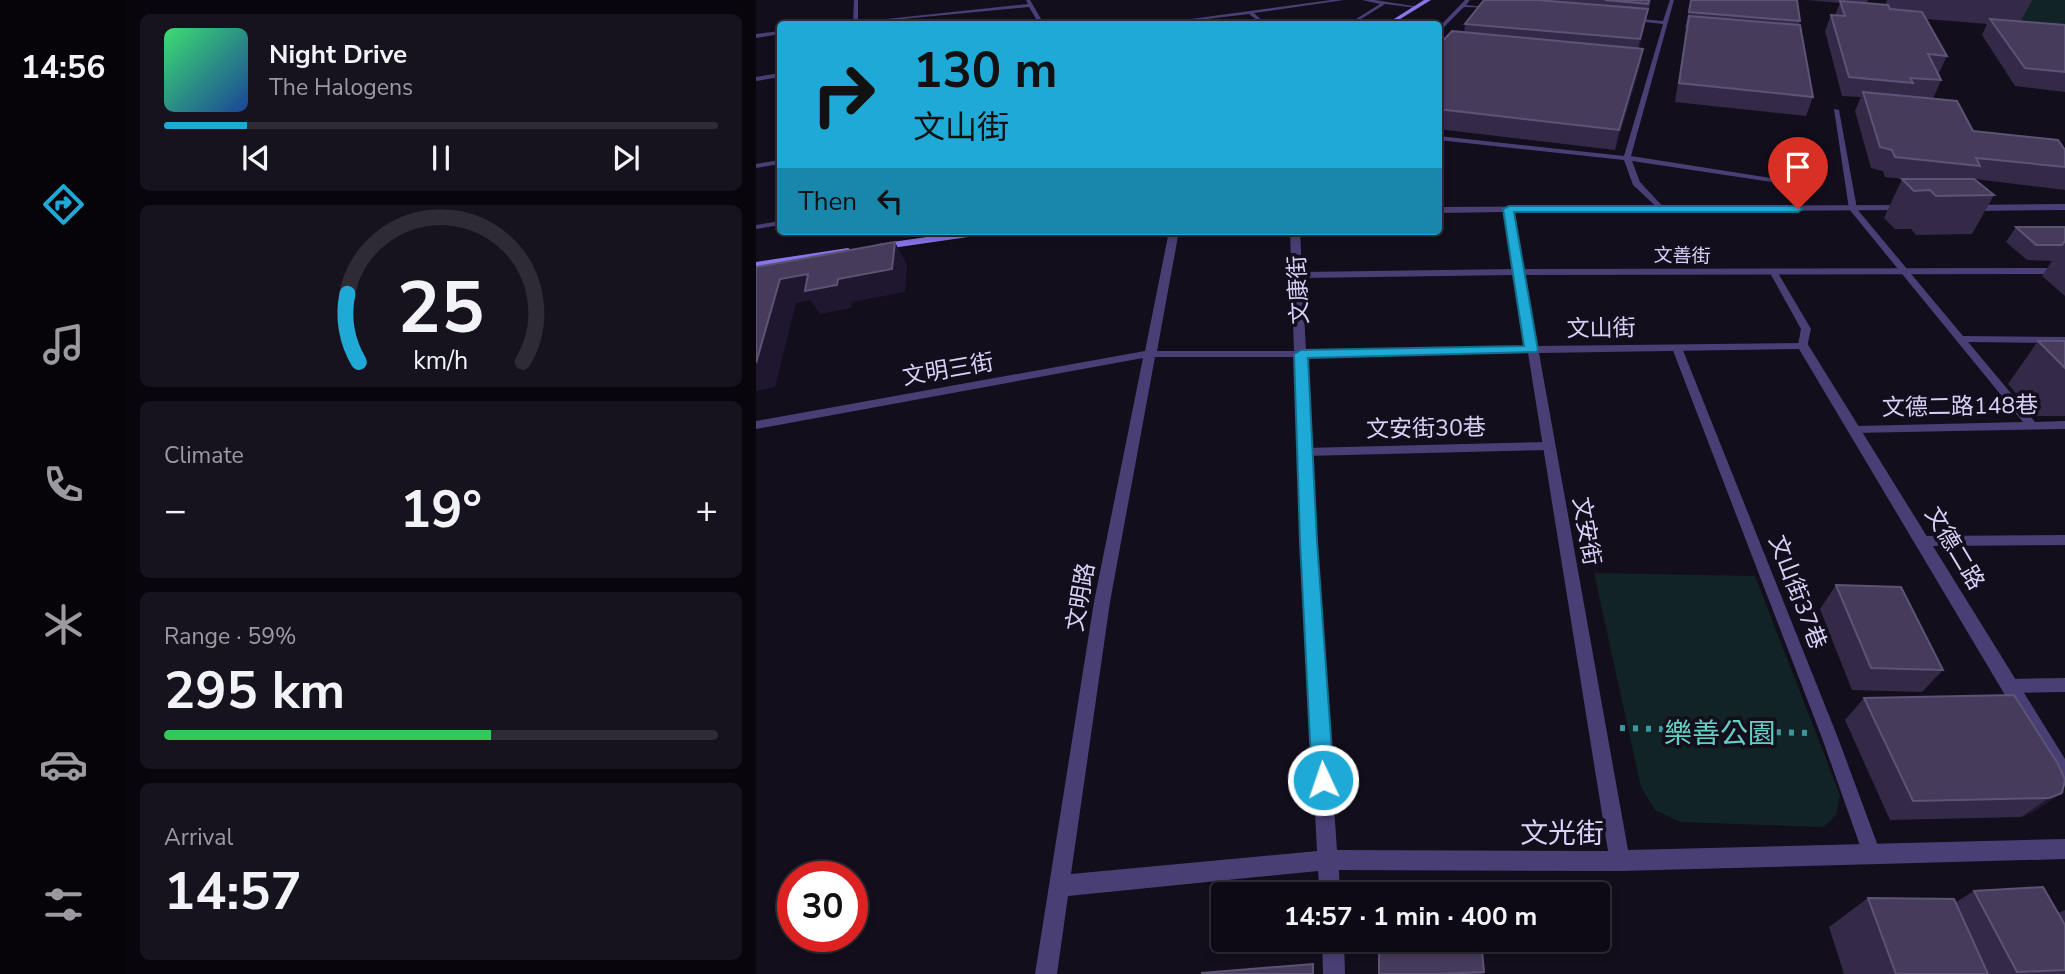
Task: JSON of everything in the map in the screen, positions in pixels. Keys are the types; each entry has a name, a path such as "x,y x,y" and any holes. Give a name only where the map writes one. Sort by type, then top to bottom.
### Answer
{"street":[{"path":"1394,21 1428,0"},
{"path":"1959,208 2065,207"},
{"path":"1442,210 1919,208"},
{"name":"文安街","path":"1509,209 1620,861"},
{"path":"871,248 961,235"},
{"name":"文明路","path":"1046,974 1102,601 1173,235"},
{"name":"文康街","path":"1295,235 1329,882"},
{"path":"756,265 858,250"},
{"name":"文善街","path":"1298,275 1518,271 1774,274 2065,271"},
{"name":"文山街","path":"1148,354 1301,354 1803,345"},
{"name":"文德二路","path":"1803,345 2065,777"},
{"name":"文明三街","path":"756,425 1148,354"},
{"name":"文光街","path":"1059,886 1328,860 1620,861 2065,849"},
{"path":"1334,952 1335,974"}],"lane":[{"path":"854,21 856,0"},
{"path":"1180,21 1342,0"},
{"path":"1364,0 1417,7"},
{"path":"1442,28 1468,0"},
{"path":"1662,210 1636,183 1627,158 1672,0"},
{"path":"878,21 1029,2 1039,21"},
{"path":"1355,21 1384,3"},
{"path":"1463,6 1504,9"},
{"path":"1250,12 1260,21"},
{"path":"1625,19 1665,23"},
{"path":"756,36 777,33"},
{"path":"1640,62 1654,63"},
{"path":"756,79 777,76"},
{"path":"1836,110 1853,209 2031,425"},
{"path":"1442,138 1627,158 1808,186"},
{"path":"756,166 777,162"},
{"path":"756,227 777,224"},
{"path":"1774,274 1806,329 1803,345"},
{"path":"1960,339 2065,340"},
{"name":"文山街37巷","path":"1678,348 1830,738 1872,854"},
{"name":"文德二路148巷","path":"1857,430 2065,425"},
{"name":"文安街30巷","path":"1305,452 1549,446"},
{"path":"1924,541 2065,540"},
{"path":"2011,686 2065,685"}],"path":[{"path":"1598,726 1816,734 1830,738"}],"green space":[{"path":"2006,0 2065,0 2065,36 2020,24"},
{"name":"樂善公園","path":"1594,573 1755,576 1840,795 1836,815 1824,827 1680,822 1655,810 1641,787"}],"building":[{"path":"1484,0 1537,0 1648,9 1640,39 1465,24"},
{"path":"1605,0 1649,0 1648,4"},
{"path":"1691,0 1797,0 1800,21 1689,12"},
{"path":"1840,1 1888,5 1890,9 1922,12 1947,56 1928,54 1941,80 1910,78 1913,83 1849,77 1831,15 1845,16"},
{"path":"1689,16 1800,25 1813,97 1679,83"},
{"path":"1990,19 2065,25 2065,72 2025,68"},
{"path":"1452,31 1643,49 1619,130 1442,109 1442,42"},
{"path":"1863,92 1957,101 1973,131 2058,140 2065,150 2065,167 1976,158 1980,166 1895,157 1892,150 1880,147"},
{"path":"1902,179 1974,179 1994,195 1936,196 1930,190 1914,191"},
{"path":"2016,227 2065,227 2065,241 2062,245 2036,245"},
{"path":"895,242 892,269 838,279 837,285 805,291 808,274 780,279 756,363 756,267"},
{"path":"2038,341 2065,341 2065,368"},
{"path":"1836,585 1901,587 1943,670 1871,668"},
{"path":"2014,695 2058,764 2065,780 2062,793 2049,798 1913,801 1864,698"},
{"path":"2043,887 2065,925 2065,970 2017,972 1974,891"},
{"path":"1868,898 1954,899 1988,974 1896,974"},
{"path":"1379,952 1482,952 1484,972 1379,974"},
{"path":"1313,964 1313,974 1202,974 1202,973"}],"route":[{"path":"1323,780 1308,541 1301,354 1532,350 1509,209 1798,209"}]}
